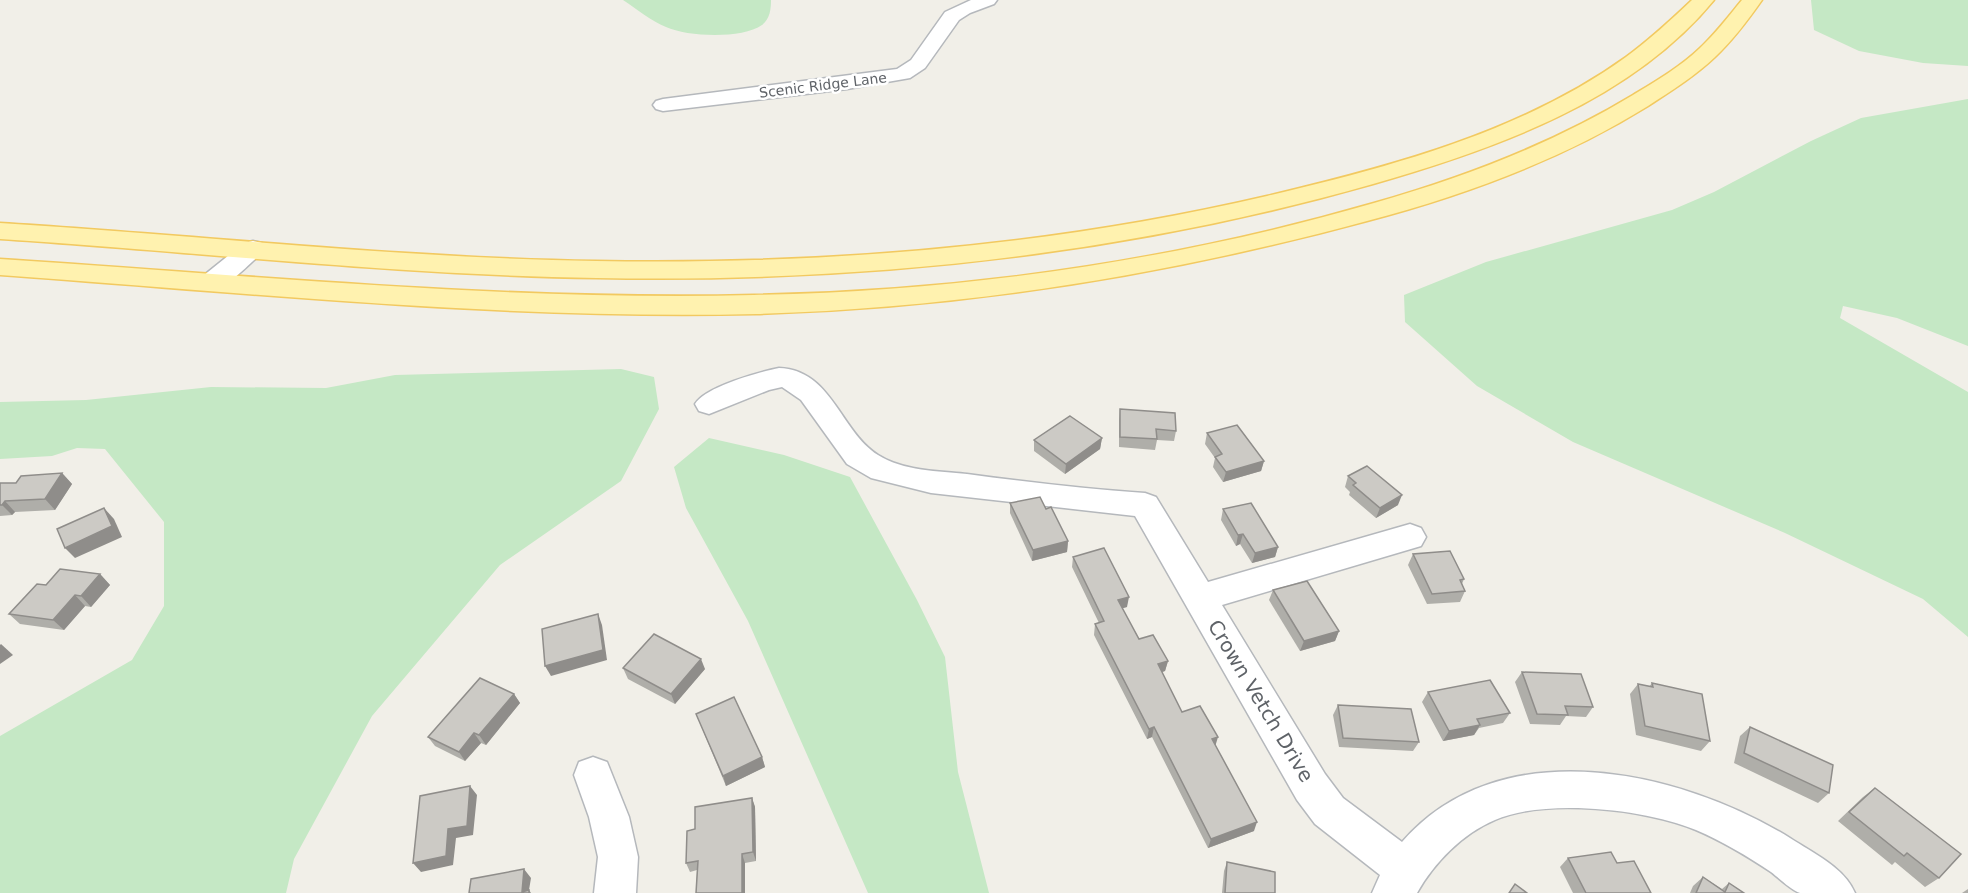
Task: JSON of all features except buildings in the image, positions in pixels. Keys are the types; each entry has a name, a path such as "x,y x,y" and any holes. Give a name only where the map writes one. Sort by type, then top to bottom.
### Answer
{"main road":[{"path":"0,231 577,269 802,268 903,261 1065,243 1239,211 1350,183 1468,144 1541,114 1625,68 1667,35 1704,0"},
{"path":"0,267 511,302 682,305 794,303 907,296 1000,285 1189,256 1364,214 1474,179 1536,156 1588,132 1673,80 1704,56 1752,0"}],"street":[{"name":"Scenic Ridge Lane","path":"663,105 903,74 918,64 952,16 963,9 988,0"},
{"path":"212,282 253,248"},
{"name":"Crown Vetch Drive","path":"709,404 784,377 803,385 814,396 833,428 856,455 870,465 909,478 1060,499 1146,505 1311,787 1329,811 1366,842 1400,882"},
{"path":"1200,598 1410,537"},
{"path":"593,775 609,817 618,857 615,893"},
{"path":"1400,882 1420,851 1459,820 1491,802 1533,792 1581,789 1636,797 1692,810 1746,834 1834,893"}],"green space":[{"path":"623,0 771,0 768,17 762,25 742,33 715,35 687,33 666,27"},
{"path":"1811,0 1968,0 1968,66 1923,63 1859,51 1814,30"},
{"path":"1968,99 1968,346 1897,318 1843,306 1840,318 1968,392 1968,637 1923,599 1785,533 1573,442 1477,386 1405,322 1404,295 1486,262 1672,210 1714,192 1811,141 1861,118"},
{"path":"621,369 654,377 659,409 621,481 500,565 372,716 294,859 286,893 0,893 0,736 132,660 164,606 164,522 105,449 77,448 52,456 0,459 0,402 86,400 211,387 326,388 395,375"},
{"path":"709,438 784,455 850,477 917,600 945,657 958,772 989,893 868,893 748,621 686,508 674,467"}]}
